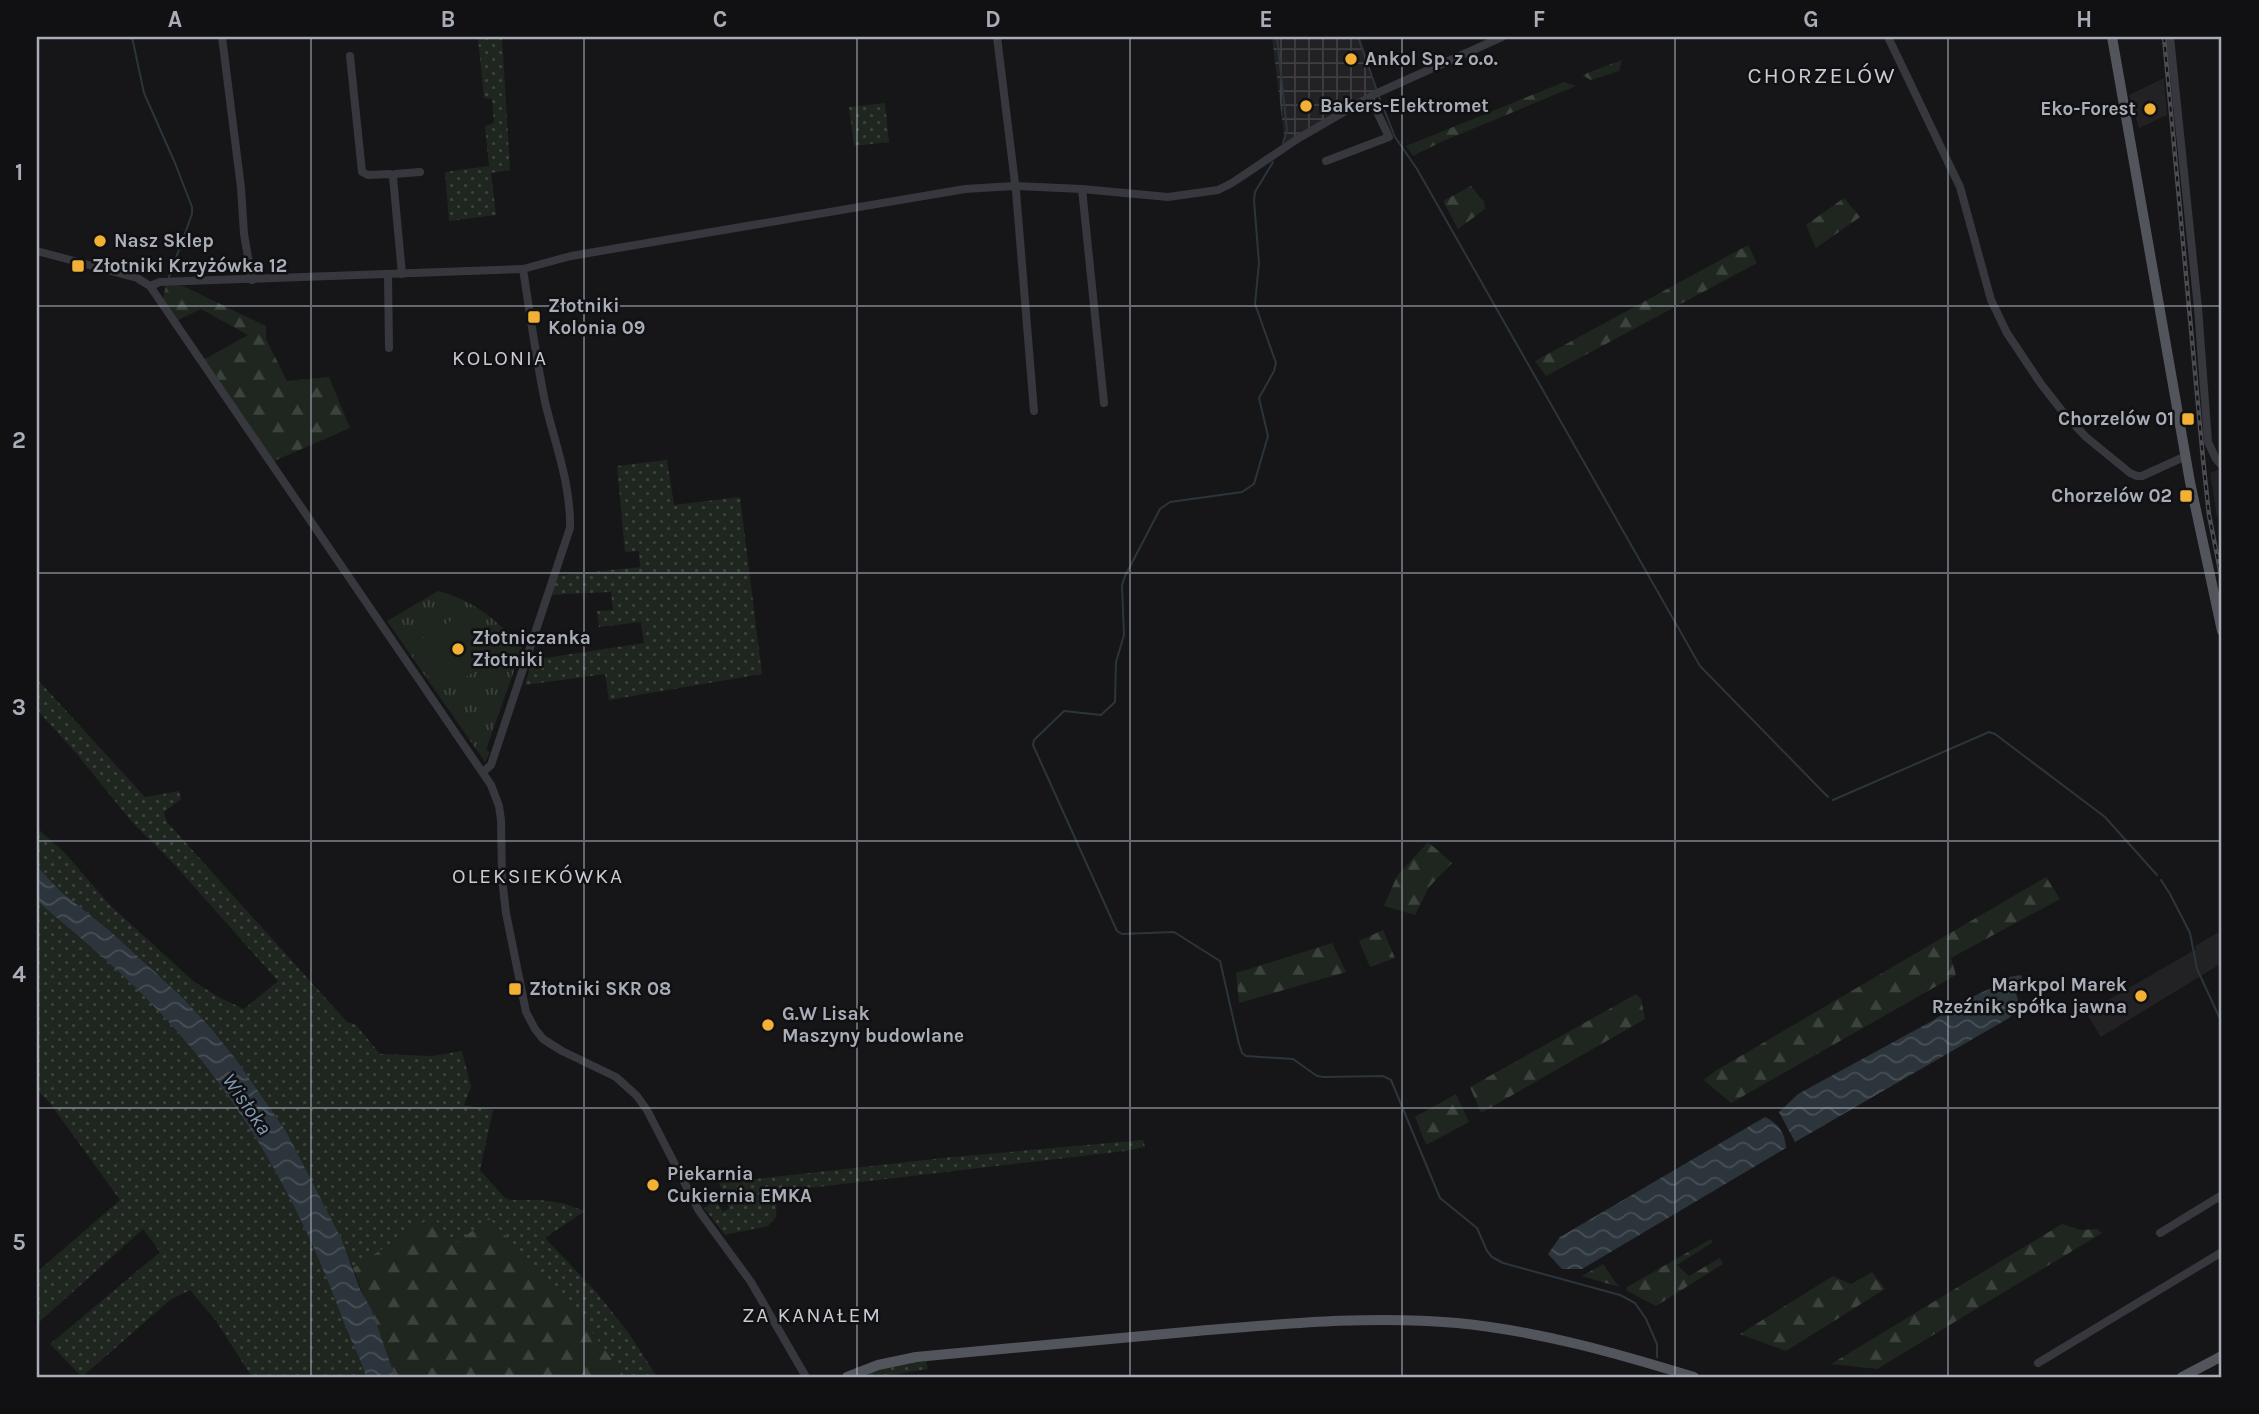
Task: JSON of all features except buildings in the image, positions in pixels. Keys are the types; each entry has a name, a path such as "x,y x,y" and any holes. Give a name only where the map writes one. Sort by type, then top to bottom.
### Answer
{"main road":[{"path":"2112,37 2200,536 2222,631"},
{"path":"847,1377 878,1365 916,1357 1290,1323 1361,1320 1455,1323 1524,1332 1633,1358 1694,1377"},
{"path":"2185,1377 2222,1356"}],"street":[{"path":"222,37 241,188 244,234 252,280"},
{"path":"996,37 1014,187 1034,411"},
{"path":"150,286 160,282 523,270 571,256 944,191 1014,187 1082,189 1168,197 1217,190 1370,97 1502,37"},
{"path":"1888,37 1960,187 1991,300 2007,332 2040,384 2086,437 2130,473 2142,475 2186,456"},
{"path":"2170,37 2198,308 2208,442 2222,466"},
{"path":"350,56 362,172 368,175 390,174 393,177"},
{"path":"1326,161 1389,137 1370,97"},
{"path":"393,177 395,174 420,172"},
{"path":"393,177 402,274"},
{"path":"1082,189 1104,403"},
{"path":"37,251 136,278 150,286 483,772 499,806 506,913 526,1012 535,1029 562,1051 605,1071 637,1096 647,1110 699,1211 751,1282 806,1377"},
{"path":"483,772 491,765 511,709 570,528 565,472 545,402 523,270"},
{"path":"388,275 389,348"},
{"path":"2160,1233 2222,1195"},
{"path":"2038,1363 2222,1252"}],"shaded area":[{"path":"1272,37 1360,37 1378,97 1327,125 1285,143"},
{"name":"Eko-Forest","path":"2164,78 2167,115 2139,128 2129,95"},
{"path":"2222,468 2222,513 2217,517 2210,473"},
{"name":"Markpol Marek Rzeźnik spółka jawna","path":"2222,930 2222,963 2101,1037 2086,1013 2196,949 2195,946"}],"green space":[{"path":"502,37 510,170 491,173 496,215 449,221 445,172 489,166 485,126 494,123 492,99 484,98 478,38"},
{"path":"1622,60 1619,71 1591,80 1582,75"},
{"path":"1564,82 1576,86 1413,156 1406,146"},
{"path":"885,103 889,142 854,146 849,107"},
{"path":"1471,186 1484,202 1485,209 1458,229 1443,201"},
{"path":"1844,198 1860,217 1816,248 1806,225"},
{"path":"1748,245 1757,263 1546,376 1535,361"},
{"path":"166,285 183,286 266,326 266,339 287,381 329,377 350,428 274,461 205,359 248,335 201,309 178,320 163,299"},
{"path":"667,460 674,505 740,497 762,674 609,700 605,674 525,685 532,660 644,643 641,622 599,627 597,611 613,610 611,592 548,595 554,576 640,567 639,551 625,552 617,466"},
{"path":"438,591 474,606 504,629 522,648 486,750 490,752 485,762 387,621"},
{"name":"Złotniczanka Złotniki","path":"471,608 508,651 440,693 409,647"},
{"path":"37,679 145,797 179,791 181,799 164,812 167,822 347,1022 356,1025 380,1054 432,1056 462,1051 471,1087 464,1105 493,1110 480,1170 505,1198 510,1200 562,1203 585,1211 546,1237 547,1240 598,1294 630,1335 657,1377 625,1377 581,1318 561,1297 454,1245 433,1217 353,1268 342,1240 286,1131 235,1058 181,996 110,931 60,891 37,866 37,828 65,853 110,905 193,981 220,998 244,1009 278,981 174,864 132,822 37,710"},
{"path":"1428,842 1452,863 1429,887 1415,915 1384,906 1397,876"},
{"path":"2046,877 2060,899 1951,958 1956,975 1731,1103 1704,1080 1715,1071"},
{"path":"37,901 140,992 206,1066 234,1105 261,1146 306,1232 366,1377 252,1377 216,1321 190,1290 170,1300 82,1377 50,1344 160,1252 143,1229 37,1324 37,1272 120,1200 49,1102 37,1090"},
{"path":"1383,930 1395,958 1370,967 1359,941"},
{"path":"1332,943 1346,972 1239,1003 1236,973"},
{"path":"1636,994 1641,999 1645,1019 1481,1113 1470,1087"},
{"path":"1456,1094 1469,1122 1426,1145 1415,1117"},
{"path":"1143,1140 1145,1147 1125,1151 809,1188 777,1197 776,1217 768,1226 725,1235 704,1208 716,1201 723,1212 729,1208 719,1183 952,1157"},
{"path":"433,1216 454,1245 489,1218 581,1318 625,1377 395,1377 353,1268"},
{"path":"2062,1224 2081,1230 2097,1229 2102,1233 1877,1369 1831,1364"},
{"path":"1711,1239 1713,1242 1677,1265 1689,1276 1720,1258 1723,1264 1656,1306 1627,1291 1627,1287"},
{"path":"1603,1264 1619,1287 1582,1276"},
{"path":"1872,1272 1885,1289 1786,1351 1740,1334 1833,1276 1851,1284"},
{"path":"926,1361 928,1369 880,1377 859,1377 882,1369"}],"water":[{"name":"Wisłoka","path":"37,866 60,891 110,931 181,996 235,1058 286,1131 342,1240 360,1289 372,1311 395,1377 366,1377 306,1232 261,1146 234,1105 206,1066 140,992 37,901"},
{"path":"2021,975 2024,983 2017,987 2016,993 2020,1008 2009,1018 1795,1142 1779,1112 1798,1094 1932,1021 1959,1003 2009,977"},
{"path":"1765,1117 1780,1130 1786,1148 1582,1269 1562,1269 1548,1254 1560,1237"}],"waterway":[{"path":"132,37 144,93 192,207 192,214 169,277"},
{"path":"1277,37 1287,130 1283,143"},
{"path":"1358,37 1376,88"},
{"path":"1379,97 1395,137 1417,169 1700,666 1828,797"},
{"path":"1273,162 1255,192 1254,200 1259,263 1255,304 1276,363 1259,398 1268,436 1254,484 1242,492 1170,502 1160,509 1122,585 1124,635 1116,662 1115,702 1101,715 1064,711 1034,740 1033,745 1117,931 1122,934 1174,932 1220,961 1239,1044 1246,1056 1293,1059 1317,1076 1383,1076 1391,1080 1440,1198 1477,1228 1492,1257 1503,1263 1620,1295 1635,1303 1646,1319 1657,1344 1657,1357"},
{"path":"1833,800 1989,732 2105,817 2157,875"},
{"path":"2161,880 2190,933 2197,969 2222,1023"}],"railway":[{"path":"2164,37 2203,459 2209,515 2222,580"}],"place":[{"name":"Ankol Sp. z o.o.","path":"1351,59"},
{"name":"Bakers-Elektromet","path":"1306,106"},
{"name":"Eko-Forest","path":"2150,109"},
{"name":"Nasz Sklep","path":"100,241"},
{"name":"Złotniki Krzyżówka 12","path":"78,266"},
{"name":"Złotniki Kolonia 09","path":"534,317"},
{"name":"Chorzelów 01","path":"2188,419"},
{"name":"Chorzelów 02","path":"2186,496"},
{"name":"Złotniczanka Złotniki","path":"458,649"},
{"name":"Złotniki SKR 08","path":"515,989"},
{"name":"Markpol Marek Rzeźnik spółka jawna","path":"2141,996"},
{"name":"G.W Lisak Maszyny budowlane","path":"768,1025"},
{"name":"Piekarnia Cukiernia EMKA","path":"653,1185"}],"district":[{"name":"CHORZELÓW","path":"1822,75"},
{"name":"KOLONIA","path":"500,358"},
{"name":"OLEKSIEKÓWKA","path":"538,876"},
{"name":"ZA KANAŁEM","path":"812,1315"}]}
